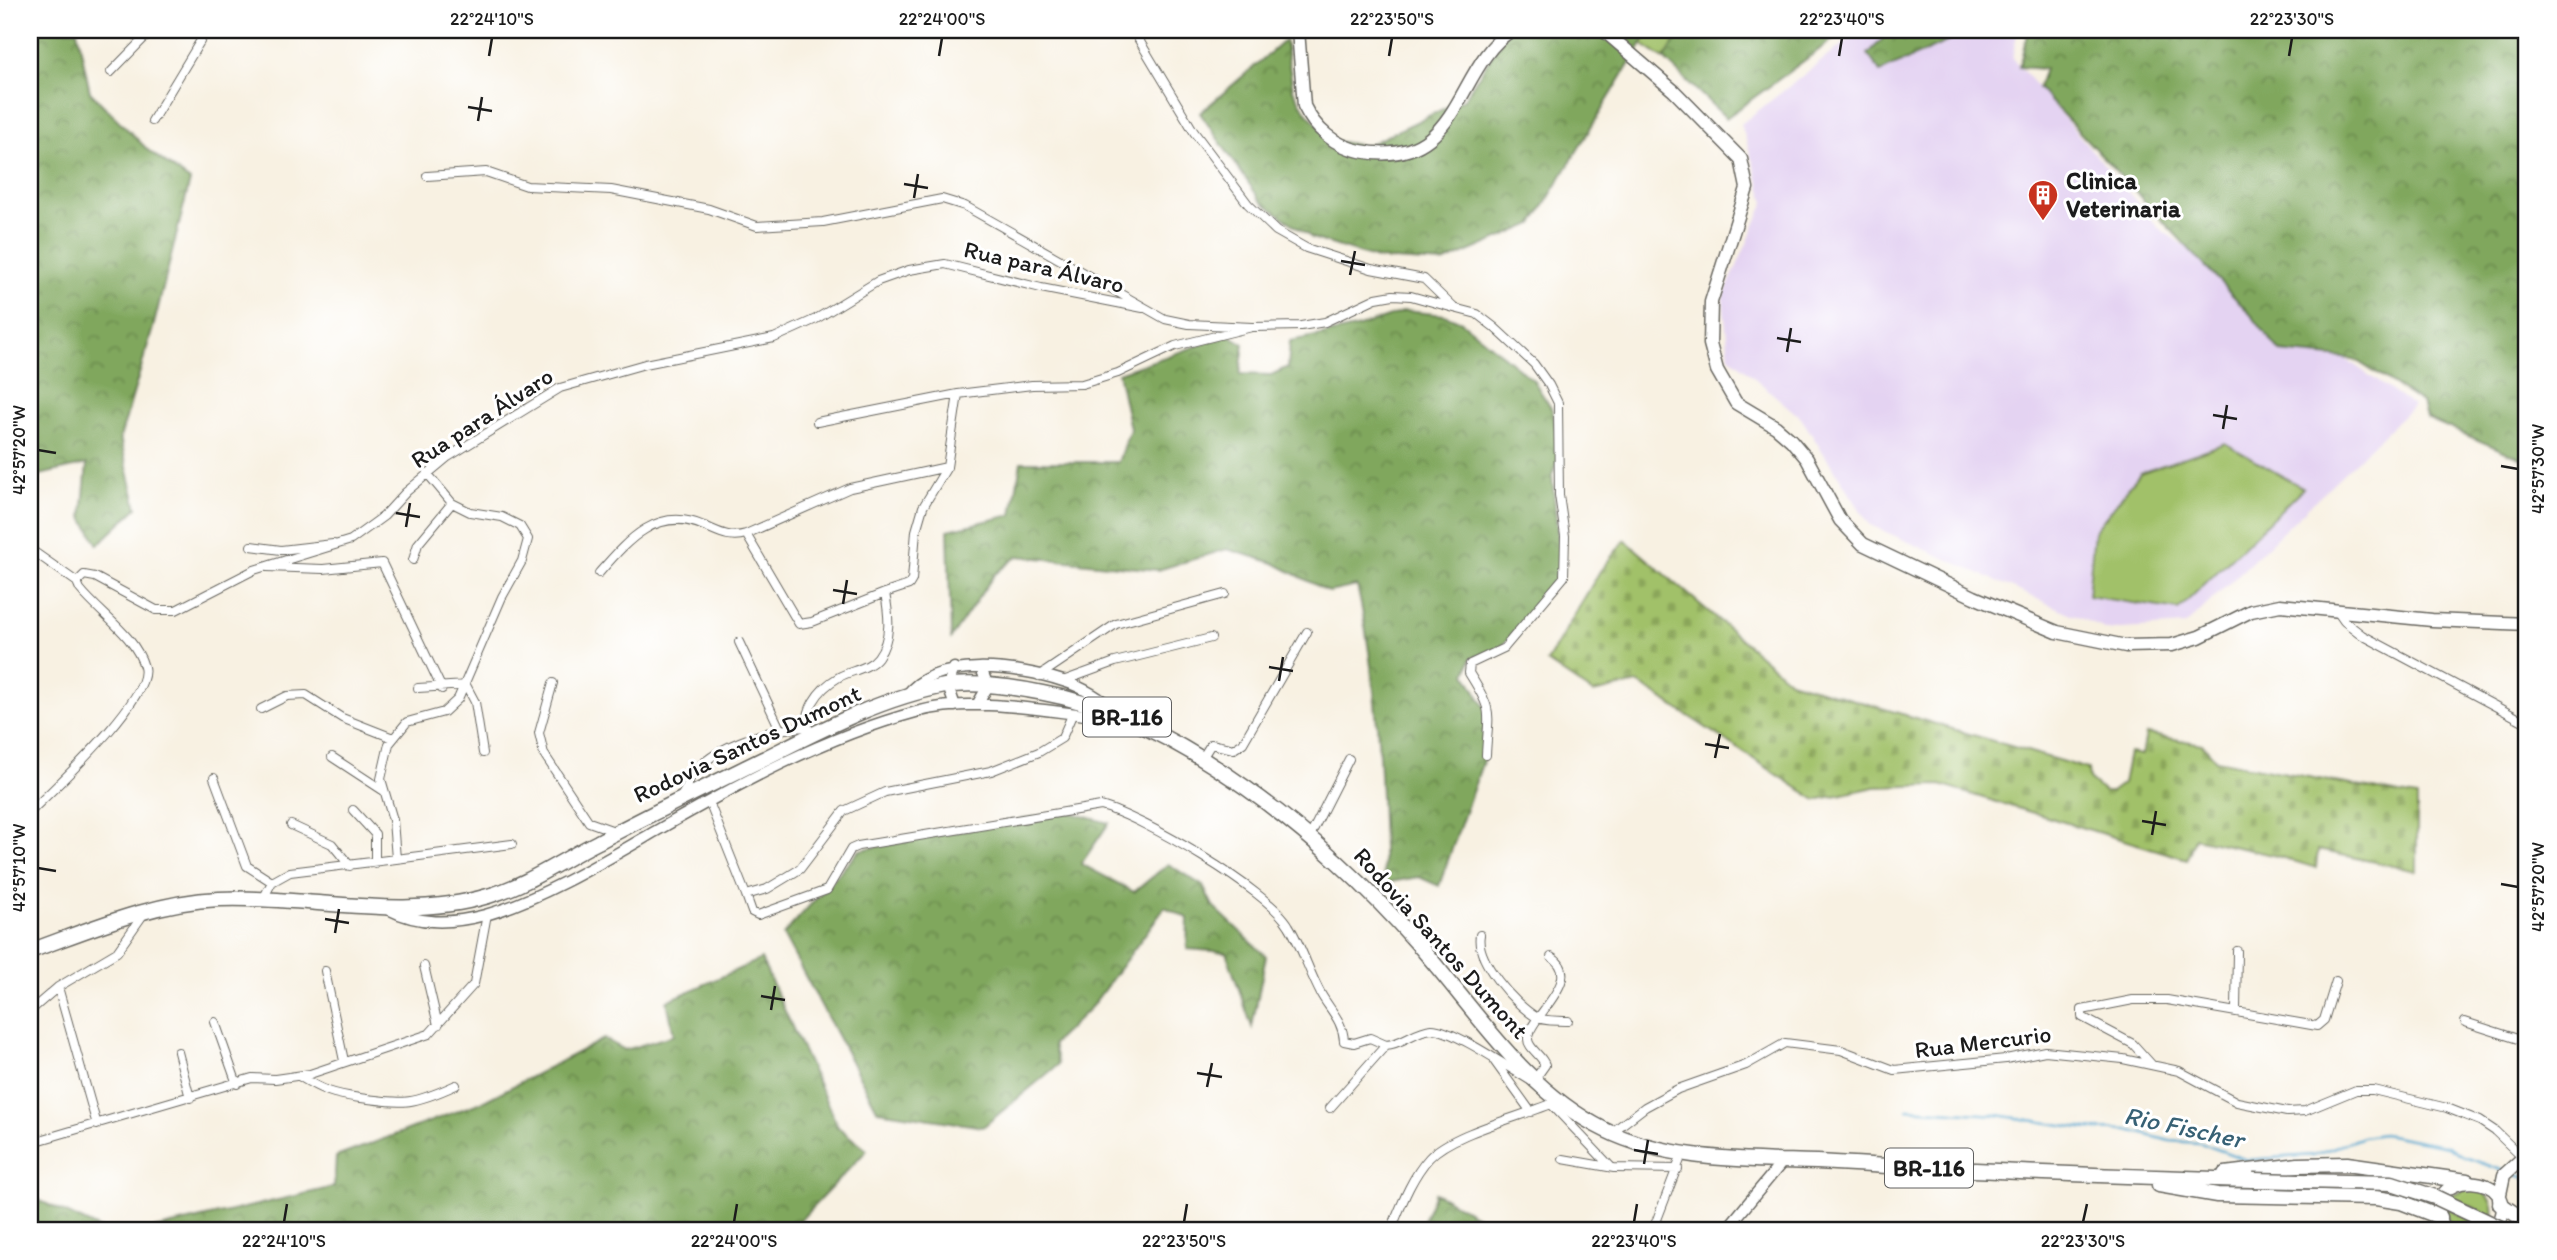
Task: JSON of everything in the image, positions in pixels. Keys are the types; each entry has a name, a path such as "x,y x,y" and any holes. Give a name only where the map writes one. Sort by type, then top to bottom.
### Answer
{"highway":[{"name":"Rodovia Santos Dumont","path":"30,951 145,912 188,902 263,900 432,906 486,897 539,874 808,731 948,685 988,686 1041,692 1126,717 1201,760 1310,836 1352,873 1416,942 1554,1102 1611,1133 1684,1152 1784,1160 2124,1178 2392,1183 2435,1197 2505,1230"},
{"path":"2200,1179 2248,1169 2347,1164 2472,1181"},
{"path":"2124,1178 2217,1195 2376,1198 2401,1202 2442,1225"},
{"path":"2500,1202 2527,1222"}],"main road":[{"path":"1298,30 1304,106 1309,116 1334,141 1374,153 1402,152 1436,133 1457,106 1490,52 1512,30"},
{"path":"1603,30 1737,152 1746,173 1744,203 1712,302 1710,344 1717,370 1736,403 1776,426 1807,459 1840,520 1863,544 1974,597 2057,632 2126,646 2179,643 2266,606 2289,604 2432,620 2527,624"},
{"path":"2442,1225 2440,1206 2446,1193 2515,1165"},
{"path":"2495,1230 2501,1217 2500,1202 2515,1165"},
{"path":"2472,1181 2487,1185 2500,1202"}],"street":[{"path":"111,72 152,30"},
{"path":"152,121 207,30"},
{"path":"1133,30 1194,132 1248,204 1276,231 1306,248 1371,269 1424,279 1454,307"},
{"path":"427,176 486,172 527,186 611,190 709,209 757,226 778,227 822,222 942,199 965,206 1166,320 1189,324 1301,326 1325,322 1376,299 1393,295 1411,296 1477,314 1519,348 1534,364 1558,402 1559,495 1566,536 1564,577 1504,649 1471,664 1469,673 1482,694 1490,719 1486,755"},
{"name":"Rua para Álvaro","path":"77,582 88,575 132,600 165,612 192,604 241,575 360,535 384,516 427,473 534,401 560,388 645,364 774,338 816,319 866,287 909,270 944,264 1041,288 1143,308"},
{"path":"817,422 958,394 1082,384 1118,373 1175,346 1252,327"},
{"path":"746,534 799,624 813,622 909,585 912,580 919,519 947,467 958,394"},
{"path":"599,573 640,530 658,522 690,520 730,536 746,534 850,488 947,467"},
{"path":"396,859 393,820 384,791 382,769 393,738 407,722 449,708 466,685 502,597 525,554 528,539 520,526 502,517 470,512 452,503 427,473"},
{"path":"413,560 418,544 452,503"},
{"path":"251,546 281,550 320,543 339,544"},
{"path":"30,549 77,582 84,594 134,648 144,665 144,678 125,711 99,742 30,812"},
{"path":"264,567 323,569 382,563 442,689"},
{"path":"632,823 682,797 692,773 715,755 780,729 808,731 808,710 824,689 839,677 872,663 879,655 890,619 886,593"},
{"path":"1039,676 1116,624 1225,594"},
{"path":"2335,608 2344,621 2362,635 2527,723"},
{"path":"1201,760 1211,744 1234,749 1243,743 1307,632"},
{"path":"1063,681 1115,662 1211,638"},
{"path":"739,642 780,729"},
{"path":"905,699 922,679 954,668 981,668 1063,681 1091,693 1126,717"},
{"path":"954,668 948,685 955,706"},
{"path":"978,705 988,686 981,668"},
{"path":"553,683 540,733 544,754 589,822 617,832"},
{"path":"418,688 442,689 466,685"},
{"path":"466,685 475,702 483,753"},
{"path":"261,709 286,696 306,695 342,718 393,738"},
{"path":"382,906 421,921 454,921 487,914 610,858 769,770 851,733 918,712 978,705 1072,715 1126,717"},
{"path":"746,895 767,889 809,862 844,811 885,792 991,771 1039,752 1062,738 1072,715"},
{"path":"332,757 384,791"},
{"path":"1310,836 1349,759"},
{"path":"214,778 247,866 272,882"},
{"path":"709,802 752,912 758,915 827,890 851,849 858,846 1101,806 1135,819 1267,901 1289,925 1321,995 1336,1014 1344,1041 1349,1044 1370,1038 1386,1045 1395,1045 1424,1030 1436,1029 1454,1035 1534,1082 1545,1065 1528,1042 1528,1035 1560,984 1560,964 1552,957"},
{"path":"353,810 375,834 375,863"},
{"path":"291,825 332,844 350,866"},
{"path":"263,900 272,882 297,870 375,863 512,844"},
{"path":"30,1011 58,987 117,952 145,912"},
{"path":"30,1143 257,1078 299,1076 421,1039 438,1025 474,984 487,914"},
{"path":"1480,935 1479,954 1508,993 1538,1019 1568,1021"},
{"path":"2236,1010 2237,951"},
{"path":"424,966 438,1025"},
{"path":"325,971 344,1061"},
{"path":"2152,1065 2126,1039 2082,1017 2082,1010 2152,999 2236,1010 2317,1026 2324,1020 2336,981"},
{"path":"58,987 97,1125"},
{"path":"215,1022 237,1084"},
{"path":"2465,1022 2527,1042"},
{"name":"Rua Mercurio","path":"1611,1133 1645,1107 1678,1089 1746,1065 1785,1043 1841,1050 1894,1070 2006,1059 2045,1051 2179,1071 2237,1102 2287,1112 2305,1111 2356,1090 2373,1090 2447,1108 2495,1130 2515,1165"},
{"path":"1330,1108 1386,1045"},
{"path":"178,1052 190,1098"},
{"path":"1493,1060 1531,1112"},
{"path":"299,1076 332,1095 394,1104 432,1096 456,1085"},
{"path":"1391,1230 1412,1181 1429,1157 1464,1135 1554,1102 1614,1168"},
{"path":"1653,1230 1684,1152"},
{"path":"1563,1159 1614,1168 1678,1169"},
{"path":"1726,1230 1784,1160"}],"shaded area":[{"path":"1861,30 2018,30 2012,58 2160,229 2413,406 2186,625 2107,630 1870,525 1801,418 1729,356 1723,298 1765,202 1741,124"}],"green space":[{"path":"30,30 77,30 90,92 149,151 190,181 153,328 120,438 137,508 98,545 82,516 87,464 40,475 30,472"},
{"path":"1508,30 1650,30 1533,224 1443,263 1377,259 1312,238 1261,201 1200,113 1285,40 1293,89 1306,112 1334,141 1366,146 1464,99"},
{"path":"1650,30 1683,30 1664,59 1641,44"},
{"path":"1683,30 1846,30 1726,118 1664,59"},
{"path":"1891,30 1966,30 1962,35 1880,72 1868,54"},
{"path":"2028,30 2527,30 2527,461 2426,418 2422,403 2354,359 2280,352 2252,316 2038,88 2045,69 2019,67"},
{"path":"1405,311 1445,315 1462,322 1533,380 1553,411 1559,457 1552,475 1561,572 1501,648 1471,658 1466,674 1486,709 1483,761 1439,886 1419,877 1384,883 1374,696 1357,586 1329,592 1274,563 1227,549 1158,570 1017,556 994,575 951,638 948,530 1012,515 1021,462 1118,462 1130,429 1118,373 1229,335 1244,344 1240,374 1271,375 1288,367 1290,341 1356,328"},
{"path":"2225,443 2303,488 2178,610 2088,596 2094,532 2140,473"},
{"path":"1625,540 1790,681 2088,769 2089,779 2104,792 2111,792 2123,783 2129,753 2142,755 2146,734 2202,744 2216,760 2417,797 2417,871 2318,850 2316,868 2277,856 2195,838 2187,859 1940,785 1875,787 1816,800 1638,683 1593,693 1547,662 1600,571"},
{"path":"1065,811 1109,823 1081,864 1134,892 1168,864 1203,886 1213,906 1266,956 1252,1027 1226,952 1187,949 1188,918 1165,907 1092,1006 1053,1044 1058,1065 983,1127 878,1111 783,935 860,850"},
{"path":"761,959 838,1127 867,1150 791,1230 150,1230 334,1187 336,1157 484,1101 604,1039 625,1050 674,1035 667,1001"},
{"path":"2468,1187 2488,1196 2493,1205 2493,1217 2449,1196"},
{"path":"1435,1193 1493,1225 1490,1230 1419,1230"},
{"path":"30,1196 102,1230 30,1230"},
{"path":"2444,1207 2488,1228 2452,1230"}],"waterway":[{"name":"Rio Fischer","path":"1908,1109 1997,1115 2088,1129 2128,1130 2170,1141 2200,1143 2247,1160 2313,1155 2363,1137 2383,1134 2448,1146 2465,1157 2504,1171"},
{"name":"Rio Fischer","path":"2510,1173 2527,1178"}],"place":[{"name":"Clinica Veterinaria","path":"2043,222"}]}
